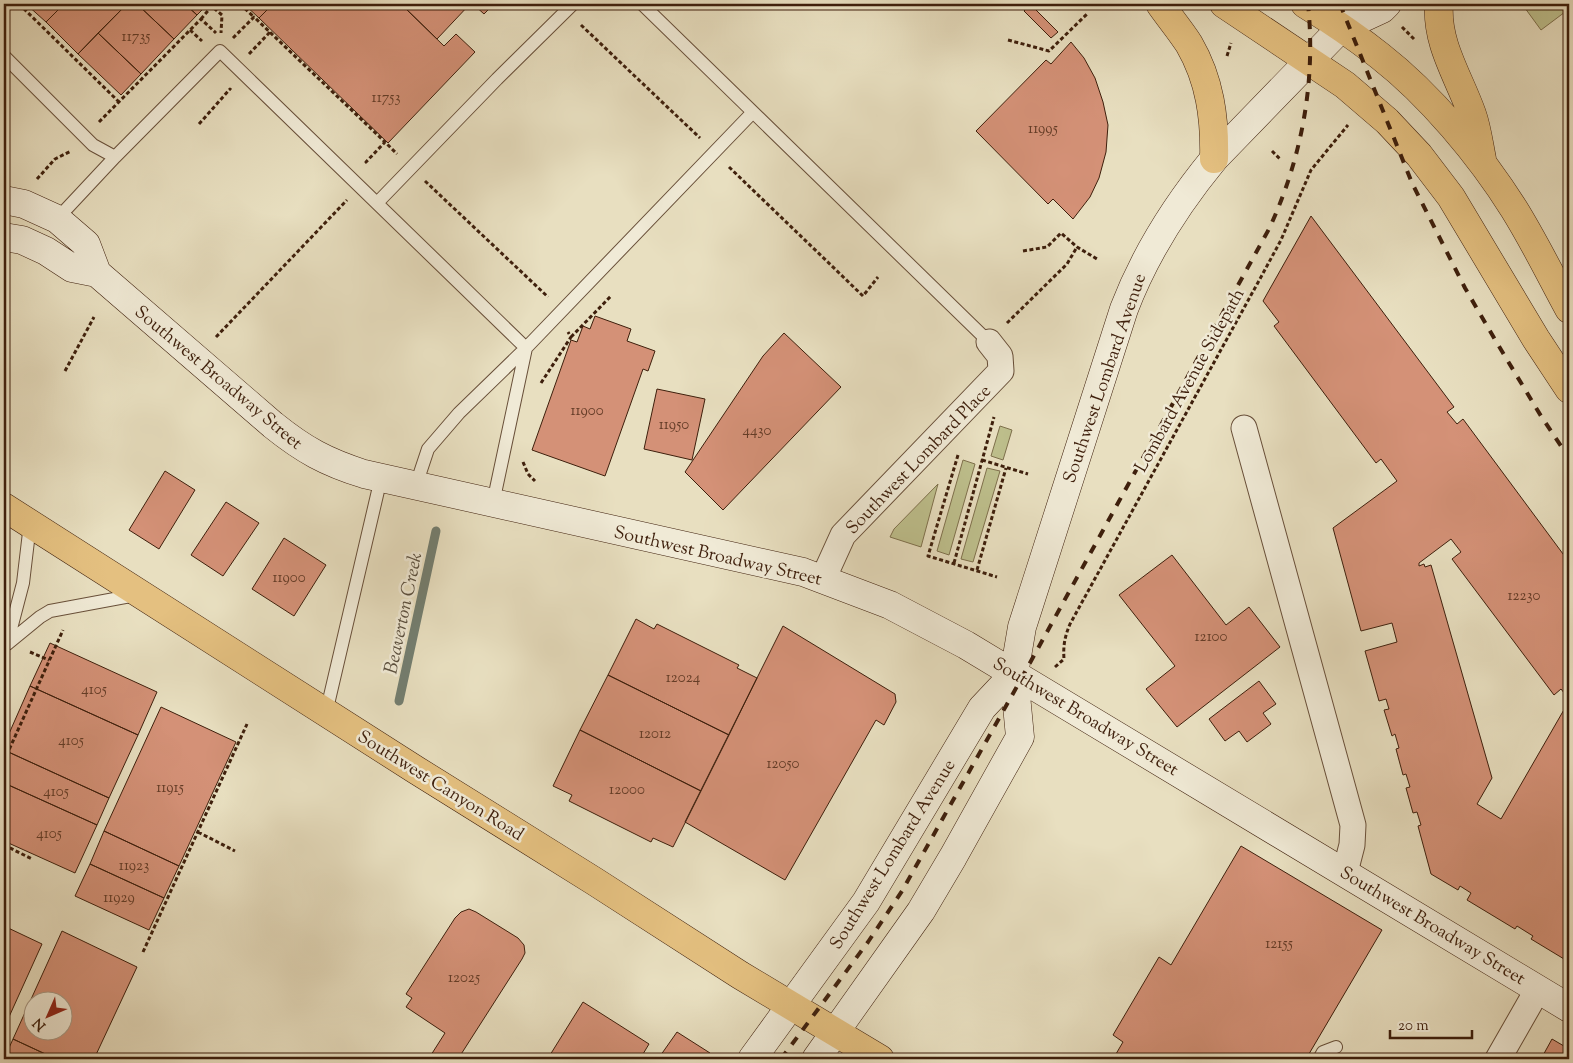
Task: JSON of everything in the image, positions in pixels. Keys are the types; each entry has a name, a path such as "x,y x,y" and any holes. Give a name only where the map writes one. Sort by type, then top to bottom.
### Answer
{"main road":[{"path":"1160,4 1189,44 1202,71 1211,101 1215,130 1214,159"},
{"path":"1224,4 1345,85 1387,121 1419,155 1451,197 1536,339 1569,389"},
{"path":"1305,4 1381,57 1415,86 1484,166 1515,210 1569,309"},
{"path":"1438,4 1439,30 1449,60 1472,114 1484,166"},
{"name":"Southwest Canyon Road","path":"4,508 791,1006 880,1059"}],"street":[{"name":"Southwest Lombard Avenue","path":"816,1059 921,911 1020,737 1014,674 1022,627 1135,279 1180,202 1214,159 1341,28 1352,4"},
{"name":"Southwest Lombard Avenue","path":"1341,28 1382,9 1387,4"},
{"name":"Southwest Broadway Street","path":"4,200 24,204 57,219 86,244 97,273 296,444 314,455 337,466 381,478 803,572 890,605 927,623 1014,674 1569,1008"},
{"name":"Southwest Broadway Street","path":"4,237 22,240 46,251 72,268 97,273"},
{"name":"Southwest Lombard Place","path":"823,579 843,535 1001,371 1000,356 989,342"},
{"path":"1244,428 1353,825 1352,845 1345,872"},
{"name":"Southwest Lombard Avenue","path":"752,1059 866,902 982,708 1014,674"},
{"path":"1498,1059 1538,989"}],"lane":[{"path":"378,202 572,4"},
{"path":"642,4 989,342"},
{"path":"57,219 115,157 220,51 378,202 526,348"},
{"path":"4,56 93,145 115,157"},
{"path":"416,485 428,448 459,413 526,348 753,112"},
{"path":"493,503 526,348"},
{"path":"326,713 381,478"},
{"path":"5,647 23,583 30,524"},
{"path":"5,647 40,617 50,611 140,594"},
{"path":"1319,1059 1323,1052 1336,1047"}],"path":[{"path":"18,4 119,102"},
{"path":"240,4 254,17"},
{"path":"201,18 211,5 222,16 220,51"},
{"path":"1008,40 1049,51 1087,14"},
{"path":"237,67 270,32"},
{"path":"1224,64 1232,40"},
{"name":"Lombard Avenue Sidepath","path":"1064,658 1066,634 1070,624 1281,240 1311,170 1352,120"},
{"path":"216,337 375,170 366,162 385,142 549,299 571,337"},
{"path":"33,184 54,158 71,151"},
{"path":"1272,151 1280,159"},
{"path":"1023,251 1047,247 1061,233 1077,247 1097,259"},
{"path":"989,342 1066,264 1077,247"},
{"path":"539,386 571,337 611,296"},
{"path":"65,371 94,317"},
{"path":"954,563 994,417"},
{"path":"524,453 523,462 528,474 535,481"},
{"path":"959,453 928,556 997,576"},
{"path":"982,460 1028,474"},
{"path":"977,570 1006,468"},
{"path":"4,761 65,626"},
{"path":"143,952 247,724"},
{"path":"198,832 235,850"},
{"path":"4,846 32,859"}],"green space":[{"path":"1522,4 1569,4 1569,9 1541,30"},
{"path":"1000,426 1012,430 1003,460 991,456"},
{"path":"963,460 975,464 949,555 937,551"},
{"path":"987,468 1000,471 973,562 961,559"},
{"path":"938,484 921,547 890,537 894,529"}],"building":[{"path":"26,4 64,4 46,22"},
{"path":"64,4 127,4 78,54 46,22"},
{"path":"127,4 137,4 174,39 141,74 98,33"},
{"path":"137,4 185,4 197,15 174,39"},
{"path":"185,4 208,4 197,15"},
{"path":"244,4 273,4 259,18"},
{"path":"273,4 298,4 304,9 309,4 401,4 444,46 456,34 475,52 388,143 259,18"},
{"path":"298,4 309,4 304,9"},
{"path":"401,4 470,4 437,39"},
{"path":"473,4 494,4 484,14"},
{"path":"1030,4 1058,32 1051,38 1024,11"},
{"path":"98,33 141,74 121,95 78,54"},
{"path":"1071,42 1084,58 1095,78 1108,125 1106,152 1099,178 1090,197 1073,219 1053,199 1048,204 976,131 1046,60 1051,64"},
{"path":"1311,216 1454,407 1447,412 1457,424 1463,419 1569,562 1569,699 1561,689 1554,695 1452,559 1461,552 1451,539 1419,563 1419,566 1424,564 1425,567 1431,565 1492,778 1477,804 1501,819 1569,701 1569,962 1531,939 1533,936 1517,926 1515,929 1467,900 1471,893 1460,886 1458,890 1431,874 1418,826 1421,825 1417,812 1413,813 1406,788 1410,787 1406,774 1403,775 1396,749 1399,748 1395,734 1392,736 1384,710 1389,709 1386,699 1379,701 1365,651 1397,642 1392,623 1361,631 1333,528 1397,481 1381,459 1376,463 1274,326 1279,322 1263,301"},
{"path":"595,316 631,329 627,341 655,351 648,371 643,369 605,476 532,450 571,340 577,342 583,326 590,329"},
{"path":"784,333 841,387 723,510 685,472 763,356"},
{"path":"657,389 705,399 692,460 644,449"},
{"path":"165,471 195,490 159,549 129,530"},
{"path":"226,502 259,523 223,576 191,555"},
{"path":"284,538 326,565 294,616 252,589"},
{"path":"1172,555 1226,625 1249,607 1280,647 1177,727 1146,689 1175,666 1119,595"},
{"path":"636,619 654,629 657,624 739,665 737,668 757,678 729,735 608,675"},
{"path":"783,626 895,694 896,702 884,725 876,720 785,880 685,822"},
{"path":"50,643 157,692 138,735 30,686"},
{"path":"608,675 729,735 701,791 580,730"},
{"path":"1259,681 1276,704 1263,713 1271,724 1247,742 1239,731 1225,741 1209,719"},
{"path":"30,686 138,735 109,798 4,750 4,745"},
{"path":"161,707 236,742 179,866 104,831"},
{"path":"580,730 701,791 673,847 653,838 651,842 569,801 572,795 553,786"},
{"path":"4,750 109,798 97,825 4,783"},
{"path":"4,783 97,825 75,873 4,841"},
{"path":"104,831 179,866 164,898 90,864"},
{"path":"1241,846 1382,930 1306,1059 1113,1059 1123,1042 1113,1035 1159,957 1171,965"},
{"path":"90,864 164,898 149,930 75,896"},
{"path":"469,909 518,938 524,945 525,953 458,1059 438,1059 431,1055 445,1033 406,1007 412,998 406,994 455,918 461,912"},
{"path":"4,926 42,944 4,1028"},
{"path":"62,931 137,967 94,1059 56,1059 13,1039 22,1019 22,1040 72,1040 72,990 35,990"},
{"path":"583,1002 649,1044 640,1059 557,1059 550,1055"},
{"path":"677,1032 710,1053 706,1059 658,1059"},
{"path":"13,1039 56,1059 4,1059"},
{"path":"1552,1039 1569,1049 1569,1059 1541,1059"}],"waterway":[{"name":"Beaverton Creek","path":"399,701 436,531"}],"railway":[{"path":"781,1059 868,942 902,891 1269,229 1290,175 1304,119 1310,62 1308,4"},
{"path":"1340,4 1412,183 1465,288 1541,416 1569,458"}]}
